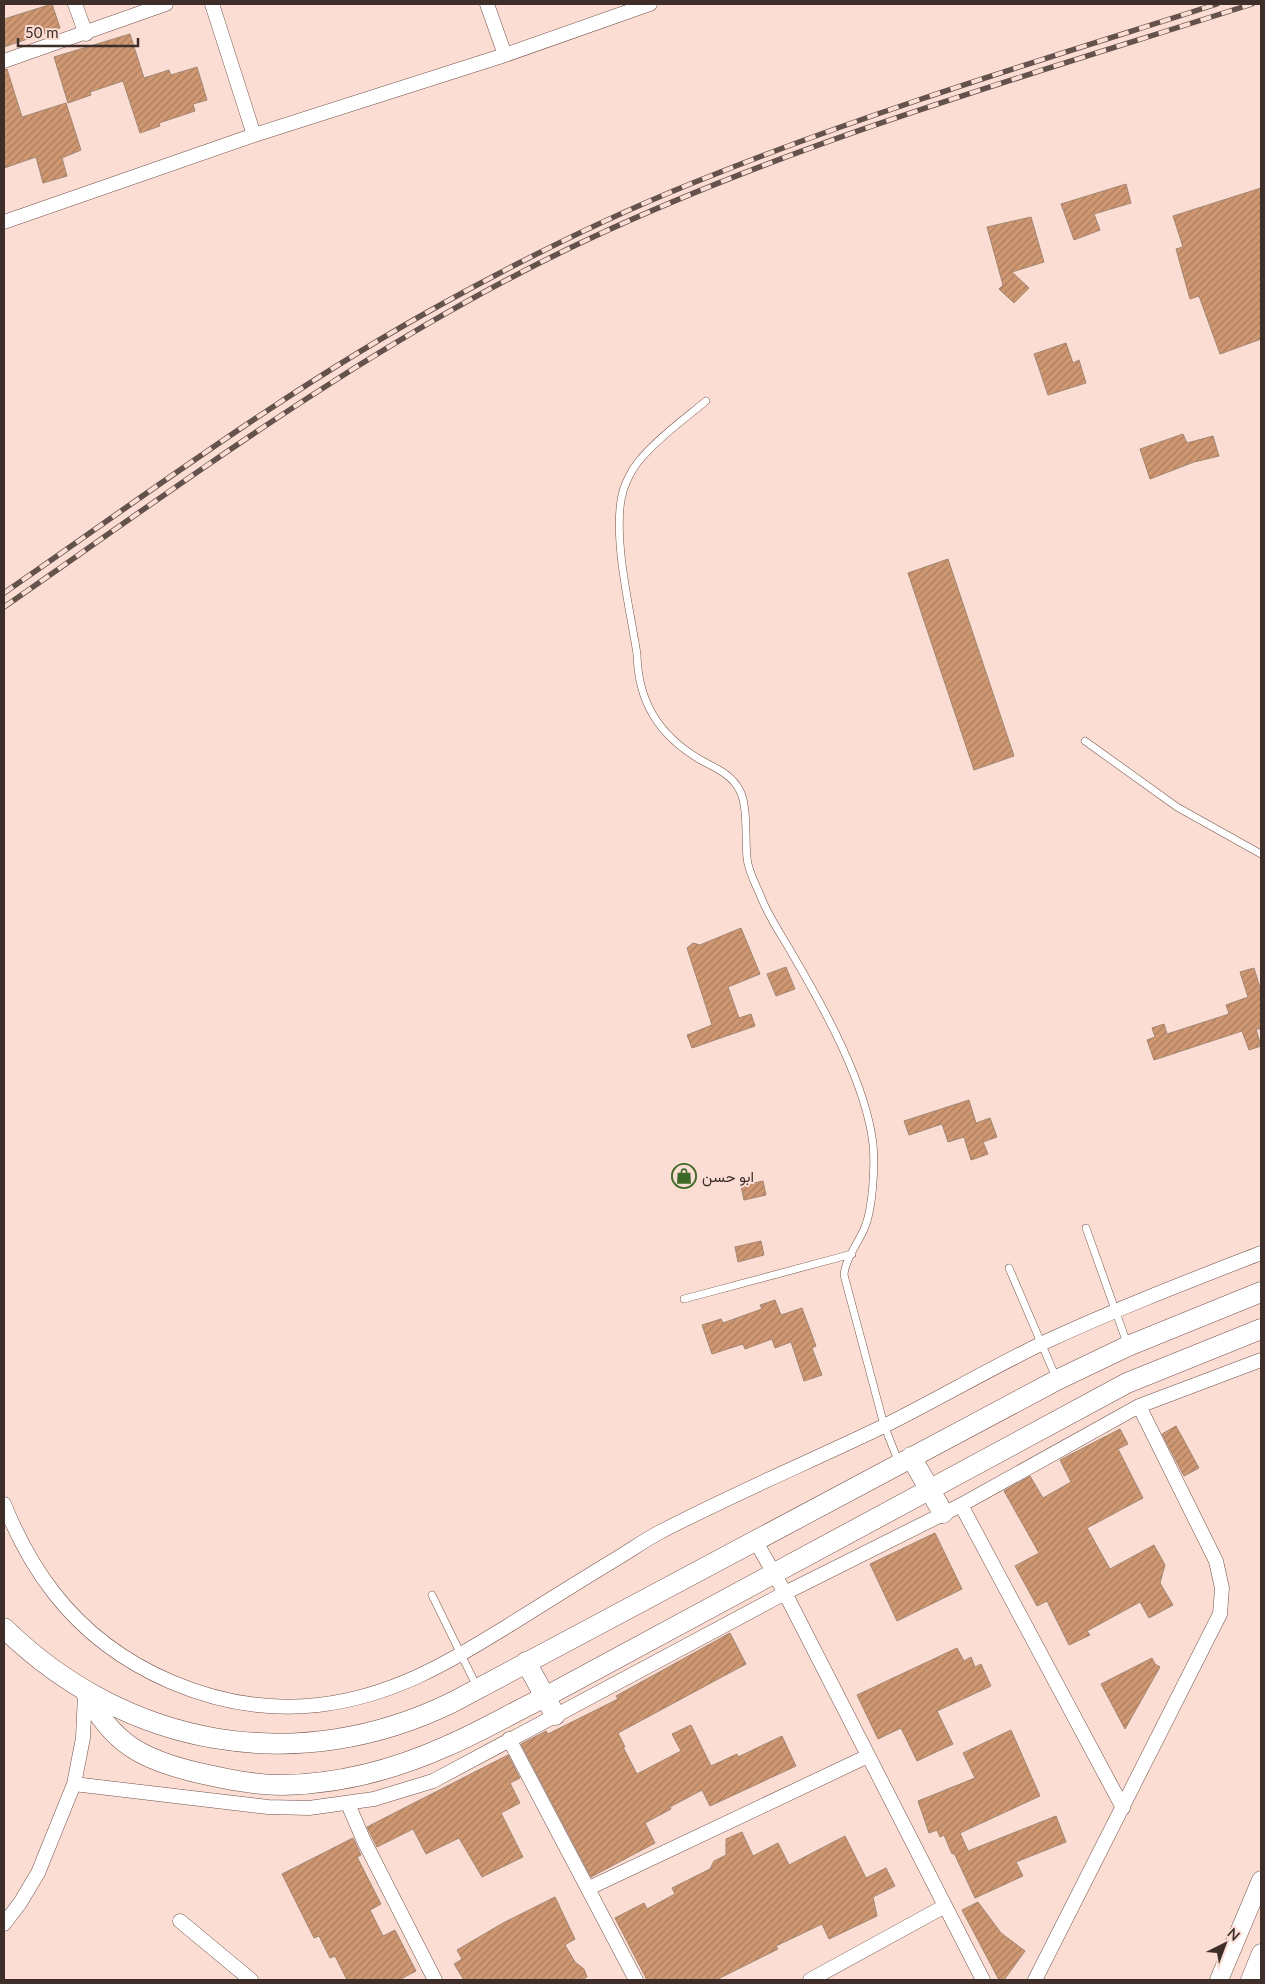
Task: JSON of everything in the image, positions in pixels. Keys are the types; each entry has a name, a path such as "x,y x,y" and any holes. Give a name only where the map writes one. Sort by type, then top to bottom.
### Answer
{"main road":[{"path":"4,1628 39,1660 85,1691 135,1715 187,1732 241,1742 296,1744 350,1738 386,1729 429,1714 478,1689 1057,1380 1128,1346 1261,1292"},
{"path":"85,1691 103,1721 127,1746 142,1755 178,1768 238,1781 281,1785 334,1780 386,1768 446,1746 545,1697 1127,1383 1261,1329"},
{"path":"905,1460 929,1490 952,1509"},
{"path":"526,1662 555,1715"}],"street":[{"path":"75,4 86,34"},
{"path":"4,62 166,4"},
{"path":"212,4 254,135"},
{"path":"488,4 505,56"},
{"path":"4,222 254,135 505,56 650,4"},
{"path":"4,1504 16,1534 34,1566 55,1595 80,1622 108,1646 138,1666 171,1682 205,1694 240,1702 277,1706 313,1705 349,1700 384,1691 418,1678 461,1655 657,1534 884,1425 1041,1344 1115,1310 1261,1254"},
{"path":"74,1784 268,1807 309,1808 348,1804 401,1792 433,1780 785,1592 952,1509 1139,1406 1261,1360"},
{"path":"1035,1980 1220,1614 1222,1588 1216,1561 1139,1406"},
{"path":"952,1509 1123,1808"},
{"path":"755,1540 785,1592 983,1980"},
{"path":"4,1924 35,1879 74,1784 83,1738 85,1691"},
{"path":"510,1739 636,1980"},
{"path":"589,1888 868,1756"},
{"path":"348,1804 364,1841 434,1980"},
{"path":"1219,1980 1261,1880"},
{"path":"810,1980 945,1906"},
{"path":"180,1921 252,1980"},
{"path":"1250,1980 1261,1954"}],"lane":[{"path":"706,401 649,450 637,463 624,486 621,498 620,542 637,654 637,670 648,707 666,735 679,746 724,772 733,780 741,792 744,805 747,861 762,900 806,978 846,1057 865,1104 873,1145 871,1201 865,1225 844,1275 884,1425 905,1460"},
{"path":"1086,741 1177,807 1261,854"},
{"path":"1086,1228 1128,1346"},
{"path":"684,1299 852,1254"},
{"path":"1009,1268 1057,1380"},
{"path":"432,1595 478,1689"}],"building":[{"path":"52,4 60,28 4,47 4,19"},
{"path":"130,34 144,78 169,70 171,75 197,67 207,100 193,104 195,111 159,123 160,126 140,133 123,81 90,92 91,95 68,103 54,57"},
{"path":"7,69 22,117 66,103 81,150 62,158 67,176 43,183 36,157 4,168 4,70"},
{"path":"1126,184 1131,203 1094,214 1100,230 1074,240 1061,204"},
{"path":"1261,188 1261,339 1220,354 1199,296 1190,299 1176,249 1183,247 1173,216"},
{"path":"1031,217 1044,262 1012,272 1029,288 1014,303 999,289 1003,285 987,227"},
{"path":"1066,343 1073,363 1079,360 1086,383 1048,395 1034,354"},
{"path":"1183,434 1187,443 1213,436 1219,456 1194,462 1150,479 1140,449"},
{"path":"948,559 1014,756 974,770 908,573"},
{"path":"741,928 760,974 728,987 739,1018 751,1014 755,1026 692,1048 687,1035 712,1025 687,948 693,943 700,945"},
{"path":"786,967 795,989 776,996 767,974"},
{"path":"1254,968 1261,991 1261,1029 1256,1029 1261,1046 1249,1050 1242,1031 1154,1060 1147,1040 1155,1037 1152,1028 1164,1024 1167,1034 1229,1014 1226,1005 1248,997 1240,972"},
{"path":"969,1100 976,1123 990,1118 997,1137 983,1142 988,1154 971,1160 964,1137 948,1142 942,1124 909,1135 904,1121"},
{"path":"763,1181 766,1195 744,1200 741,1186"},
{"path":"761,1241 764,1255 738,1262 735,1247"},
{"path":"775,1300 781,1315 802,1308 816,1346 812,1348 822,1375 804,1381 791,1342 775,1348 772,1339 745,1349 743,1344 712,1354 702,1325 721,1319 723,1323 762,1309 760,1305"},
{"path":"1176,1426 1199,1468 1184,1476 1162,1434"},
{"path":"1120,1429 1128,1444 1118,1449 1143,1498 1087,1528 1110,1569 1154,1545 1165,1565 1160,1583 1173,1605 1149,1618 1140,1602 1087,1631 1090,1635 1069,1645 1047,1601 1037,1606 1015,1566 1039,1553 1004,1491 1030,1476 1043,1498 1071,1482 1060,1460"},
{"path":"935,1533 962,1589 897,1621 870,1564"},
{"path":"730,1633 746,1664 618,1733 625,1747 623,1747 637,1774 681,1751 672,1734 691,1725 711,1766 737,1754 738,1757 782,1736 796,1766 710,1806 702,1790 670,1807 671,1809 645,1823 655,1843 591,1877 521,1744 546,1731 548,1734 618,1699 616,1696"},
{"path":"957,1648 964,1661 971,1657 975,1667 981,1664 991,1686 937,1711 953,1744 917,1761 901,1728 878,1739 857,1695"},
{"path":"1152,1658 1155,1664 1160,1667 1125,1729 1101,1684"},
{"path":"1011,1730 1040,1796 960,1833 968,1851 1056,1816 1066,1842 1016,1862 1023,1876 975,1898 944,1835 940,1837 937,1830 929,1833 918,1801 975,1778 963,1753"},
{"path":"508,1755 520,1778 510,1783 520,1803 501,1813 523,1857 482,1877 459,1838 426,1854 413,1829 377,1847 367,1827"},
{"path":"742,1832 753,1856 778,1843 789,1865 845,1836 866,1878 886,1868 895,1886 873,1897 877,1916 829,1939 822,1924 776,1946 778,1949 716,1980 647,1980 615,1918 644,1903 647,1909 675,1894 672,1888 710,1869 714,1861 726,1855 726,1839"},
{"path":"353,1838 361,1855 357,1857 381,1904 370,1910 383,1936 395,1930 416,1971 399,1980 347,1980 335,1956 330,1958 319,1936 314,1938 282,1874"},
{"path":"555,1897 575,1939 565,1945 575,1962 584,1969 587,1977 581,1980 464,1980 454,1964 462,1959 457,1950 503,1923"},
{"path":"978,1902 1001,1933 1025,1951 1004,1980 999,1980 962,1910"}],"railway":[{"path":"4,593 219,443 329,371 385,336 442,304 575,235 678,189 838,128 964,85 1217,4"},
{"path":"4,607 218,458 363,363 437,318 591,238 671,202 835,139 1001,83 1252,4"}],"place":[{"name":"ابو حسن","path":"684,1176"}]}
